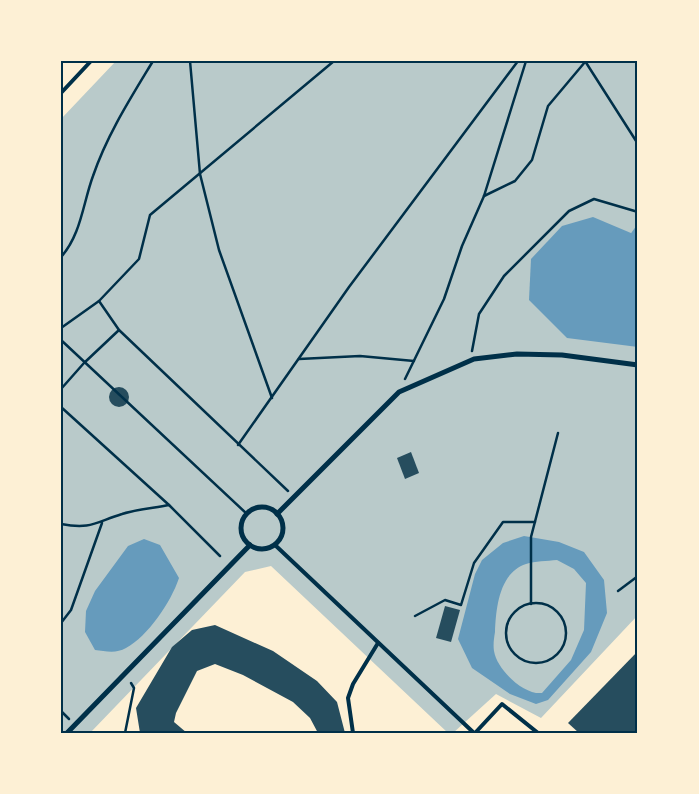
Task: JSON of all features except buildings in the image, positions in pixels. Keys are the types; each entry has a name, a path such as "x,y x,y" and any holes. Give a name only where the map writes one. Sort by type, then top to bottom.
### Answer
{"street":[{"path":"277,514 398,392 474,359 517,354 562,355 638,365"},
{"path":"263,508 277,514 283,529 282,537 275,545 262,549 250,545 242,536 241,528 247,514 255,509 263,508"},
{"path":"67,733 250,545"},
{"path":"61,732 75,726"}],"lane":[{"path":"61,93 91,61"},
{"path":"275,545 474,733 502,704 538,733"},
{"path":"354,733 348,698 353,684 378,643"}],"path":[{"path":"61,257 77,230 92,176 112,128 152,61"},
{"path":"190,61 200,174 219,250 272,398"},
{"path":"61,328 99,301 139,259 150,215 334,61"},
{"path":"238,445 349,288 518,61"},
{"path":"398,392 444,299 462,246 484,196 526,61"},
{"path":"484,196 515,181 532,160 548,106 585,61 638,144"},
{"path":"474,359 471,353 479,314 504,276 569,210 594,199 638,212"},
{"path":"99,301 119,330 288,491"},
{"path":"61,389 84,363 119,330"},
{"path":"61,340 247,514"},
{"path":"299,359 360,356 414,362"},
{"path":"61,407 169,505 220,556"},
{"path":"531,604 531,537 558,433"},
{"path":"61,524 77,527 102,523 123,514 169,505"},
{"path":"415,616 445,600 461,605 474,562 504,522 535,522"},
{"path":"61,623 71,610 102,523"},
{"path":"618,591 638,576"},
{"path":"531,604 544,604 552,607 566,627 565,643 561,650 550,660 543,662 528,662 522,659 516,655 507,642 507,626 510,619 521,607 531,604"},
{"path":"125,733 134,688 131,683"}],"shaded area":[{"path":"116,61 638,61 638,615 541,718 496,694 453,733 448,733 271,566 245,572 90,733 61,733 61,119"}],"water":[{"path":"593,217 638,236 638,347 567,338 529,300 531,259 562,226"},
{"path":"524,536 559,542 584,552 604,580 607,613 591,652 548,700 536,704 510,694 472,668 458,639 475,574 482,560 503,543","holes":["557,560 574,569 586,583 584,630 571,660 542,693 535,693 512,680 496,658 494,651 496,613 501,592 510,575 526,564"]},
{"path":"144,539 160,545 179,578 165,608 134,643 118,651 95,650 85,632 86,611 95,591 128,546"}],"waterway":[{"path":"633,234 638,227"}]}
